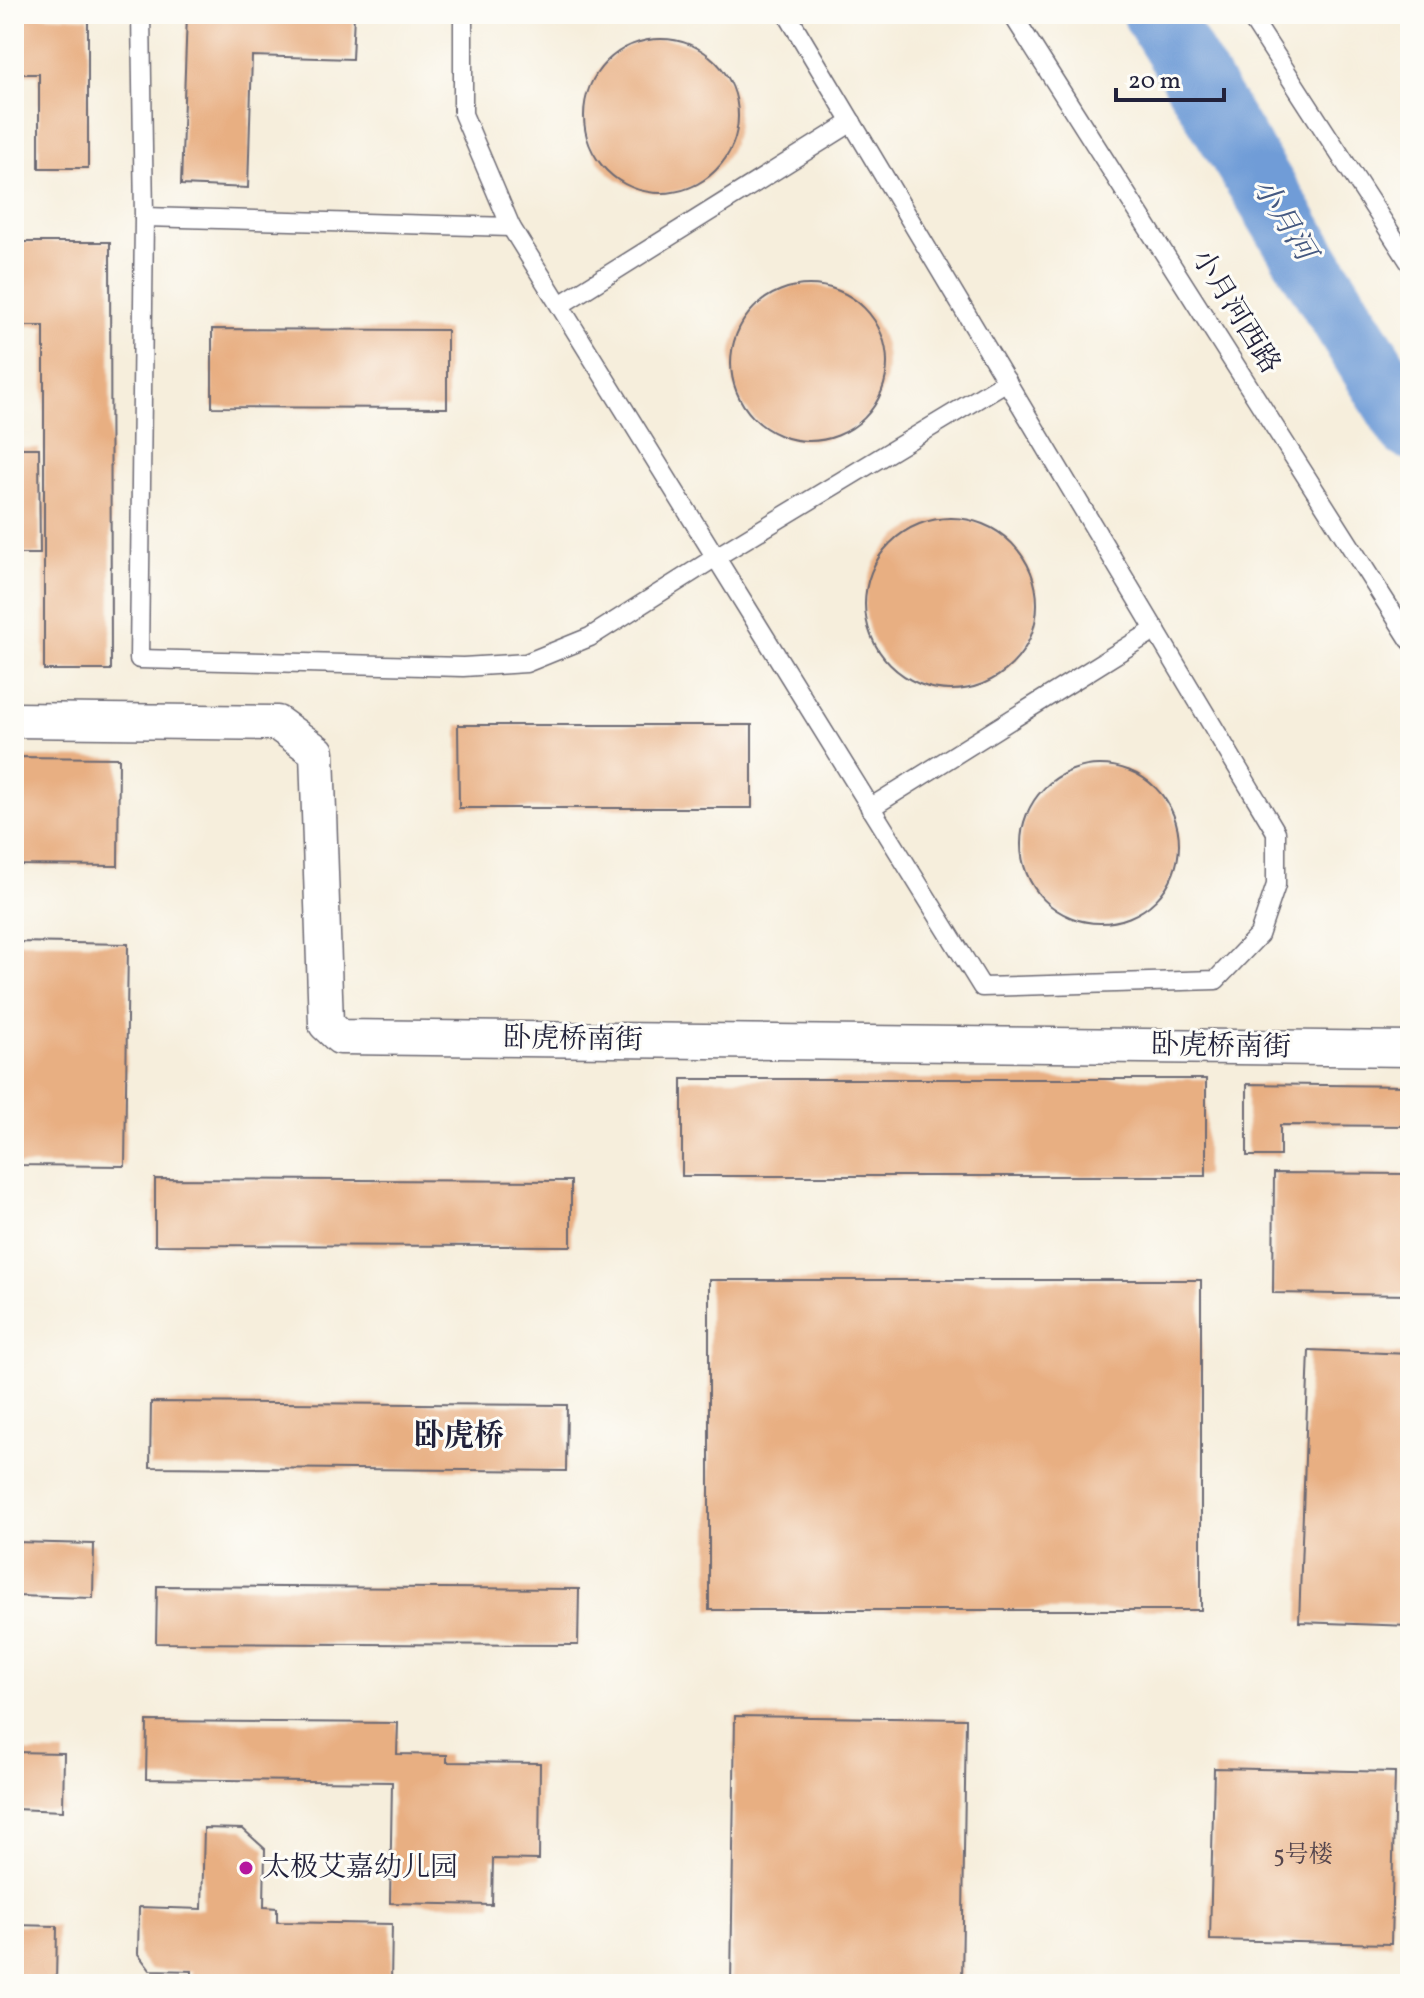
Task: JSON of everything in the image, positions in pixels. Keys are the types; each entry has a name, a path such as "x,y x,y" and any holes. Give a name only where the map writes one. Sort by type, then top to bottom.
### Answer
{"street":[{"name":"卧虎桥南街","path":"14,720 277,723 317,752 326,1024 340,1037 1410,1049"}],"lane":[{"path":"141,14 144,217 139,659 463,667 526,663 590,637 1007,381"},
{"path":"463,14 463,114 511,227 982,987 1216,980 1259,935 1276,885 1276,832 787,14"},
{"name":"小月河西路","path":"1012,14 1410,640"},
{"path":"1249,14 1410,263"},
{"path":"560,305 852,122"},
{"path":"144,217 511,227"},
{"path":"870,808 1156,629"}],"building":[{"path":"14,14 88,18 88,168 39,168 39,74 14,74"},
{"path":"187,14 354,14 352,59 252,56 248,188 181,185"},
{"path":"661,39 690,45 715,62 732,87 738,116 732,145 715,170 690,187 661,193 632,187 607,170 590,145 584,116 590,87 607,62 632,45"},
{"path":"14,242 110,242 111,670 44,670 44,326 14,326"},
{"path":"809,285 839,291 864,308 881,333 887,363 881,393 864,418 839,435 809,441 779,435 754,418 737,393 731,363 737,333 754,308 779,291"},
{"path":"212,329 447,330 447,408 212,407"},
{"path":"14,448 39,448 40,554 14,554"},
{"path":"951,518 984,525 1011,544 1030,571 1037,604 1030,637 1011,664 984,683 951,690 918,683 891,664 872,637 865,604 872,571 891,544 918,525"},
{"path":"458,725 752,725 752,808 459,808"},
{"path":"14,757 119,758 118,866 14,865"},
{"path":"1100,765 1130,771 1156,788 1173,814 1179,844 1173,874 1156,900 1130,917 1100,923 1070,917 1044,900 1027,874 1021,844 1027,814 1044,788 1070,771"},
{"path":"14,942 128,944 125,1166 14,1165"},
{"path":"682,1079 1206,1079 1206,1176 682,1176"},
{"path":"1247,1084 1410,1086 1410,1126 1280,1125 1280,1156 1247,1156"},
{"path":"1274,1173 1410,1174 1410,1295 1273,1293"},
{"path":"155,1179 571,1181 571,1246 155,1245"},
{"path":"709,1280 1201,1280 1201,1610 709,1610"},
{"path":"1309,1350 1410,1354 1410,1626 1299,1622"},
{"path":"151,1402 567,1405 566,1471 150,1467"},
{"path":"14,1542 94,1544 93,1598 14,1596"},
{"path":"157,1586 579,1589 578,1645 156,1643"},
{"path":"735,1716 966,1719 962,1984 731,1984"},
{"path":"147,1721 398,1723 397,1754 447,1755 447,1762 540,1763 539,1860 493,1859 492,1905 390,1903 392,1782 146,1779"},
{"path":"14,1752 64,1753 63,1811 14,1809"},
{"path":"1214,1768 1395,1772 1391,1944 1210,1940"},
{"path":"204,1828 243,1829 265,1849 264,1907 277,1908 277,1922 392,1924 391,1984 192,1984 192,1971 150,1970 138,1954 139,1907 202,1909"},
{"path":"14,1925 57,1926 56,1984 14,1984"}],"waterway":[{"name":"小月河","path":"1156,14 1410,427"}],"place":[{"name":"太极艾嘉幼儿园","path":"246,1868"}],"district":[{"name":"卧虎桥","path":"459,1437"}]}
